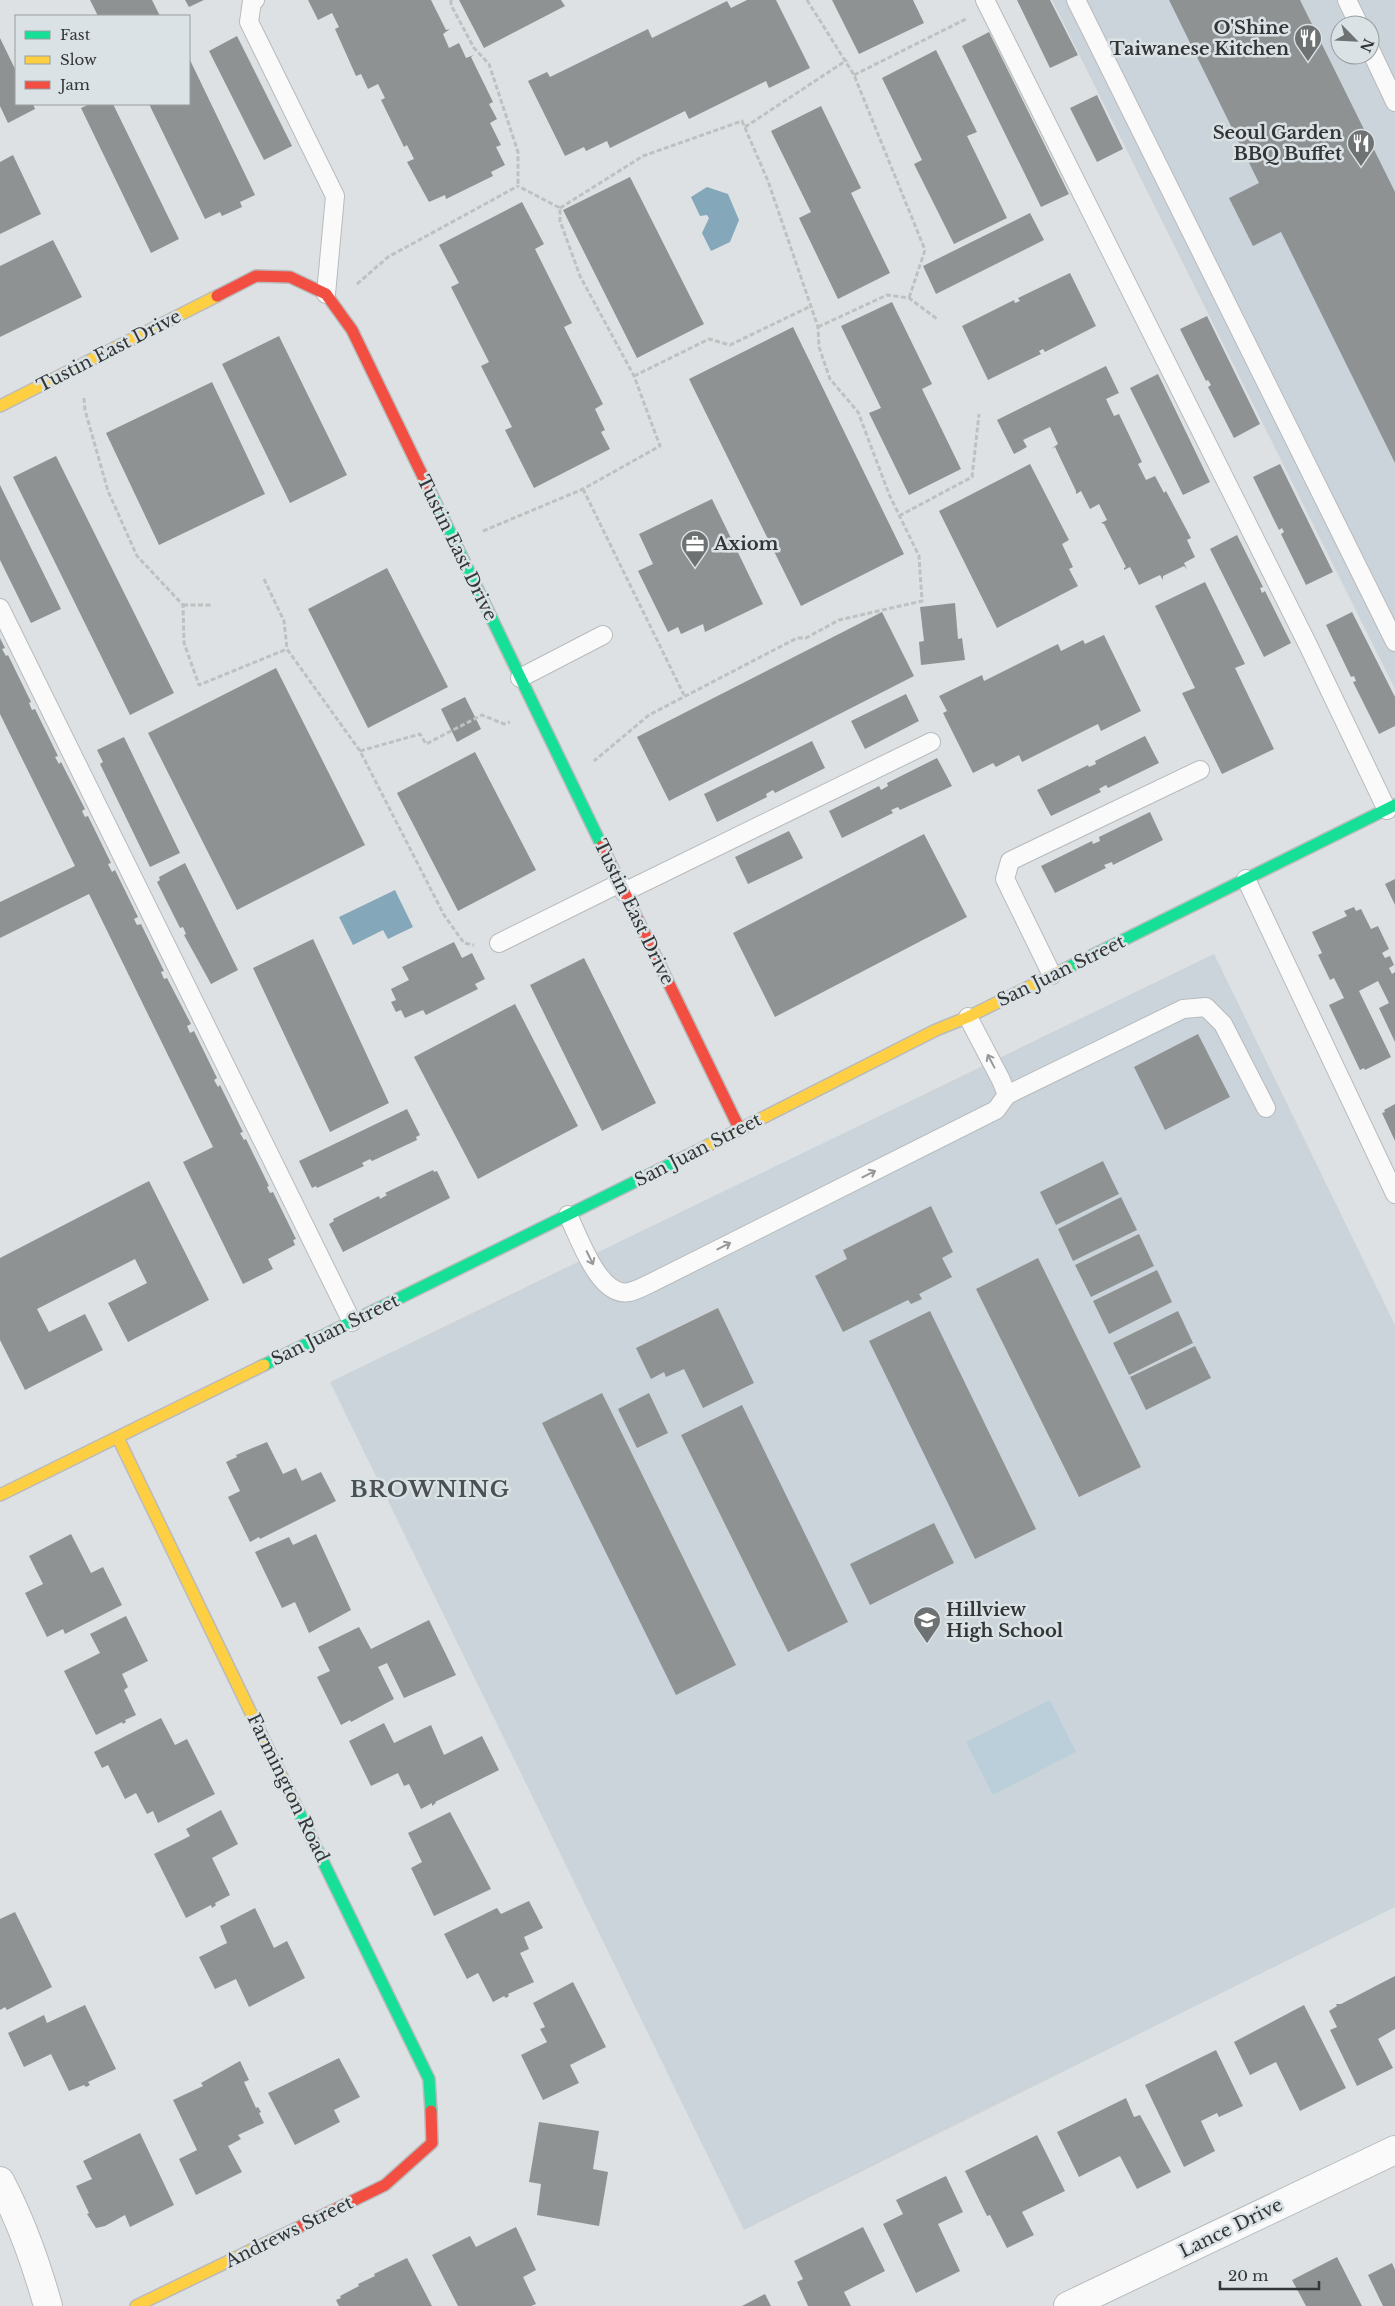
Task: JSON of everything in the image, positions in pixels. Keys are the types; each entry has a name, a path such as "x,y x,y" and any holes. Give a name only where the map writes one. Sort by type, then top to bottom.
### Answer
{"street":[{"name":"Tustin East Drive","path":"0,406 256,276 290,277 329,299 352,330 740,1130"},
{"name":"San Juan Street","path":"0,1495 740,1130 936,1030 968,1017 1391,808"},
{"name":"Farmington Road","path":"118,1438 429,2079 432,2143"},
{"name":"Andrews Street","path":"136,2306 385,2186 432,2143"},
{"name":"Lance Drive","path":"1068,2306 1395,2150"},
{"path":"0,2181 14,2207 39,2274 48,2306"}],"lane":[{"path":"255,0 252,2 249,22 335,196 329,299"},
{"path":"1076,0 1395,642"},
{"path":"1347,0 1354,15"},
{"path":"987,4 1391,808"},
{"path":"1378,65 1395,102"},
{"path":"0,608 352,1322"},
{"path":"520,678 603,635"},
{"path":"499,944 931,742"},
{"path":"1052,975 1005,879 1010,861 1200,770"},
{"path":"1246,879 1395,1194"},
{"path":"568,1214 602,1283 615,1292 629,1292 996,1110 1006,1095 1183,1009 1206,1007 1223,1024 1266,1108"},
{"path":"968,1017 1001,1080 1006,1095"}],"path":[{"path":"451,0 451,5 474,48 489,64 518,152 518,186"},
{"path":"807,0 854,75 925,250 909,298"},
{"path":"854,75 987,4"},
{"path":"745,127 846,60"},
{"path":"560,208 643,156 742,121 768,181 811,306 818,327 819,347 830,379 858,412 899,516 919,556 922,601 839,620 806,638 797,638 684,695 649,715 570,780"},
{"path":"329,299 388,257 518,186"},
{"path":"518,186 560,208"},
{"path":"455,543 583,489 660,446 634,376 580,276 560,221 560,208"},
{"path":"818,327 887,294 909,298 937,319"},
{"path":"634,376 709,339 730,345 811,306"},
{"path":"80,365 85,410 108,492 137,556 182,606 184,642 199,685 287,649"},
{"path":"899,516 972,477 979,414"},
{"path":"583,489 684,695"},
{"path":"264,579 284,621 287,649 360,751 444,916 464,943 479,946 499,944"},
{"path":"182,606 211,606"},
{"path":"360,751 420,734 426,744 482,715 504,724 536,711"}],"shaded area":[{"path":"1052,0 1395,0 1395,689"},
{"name":"Hillview High School","path":"1214,954 1395,1325 1395,1907 744,2230 330,1382"},
{"path":"1050,1700 1076,1752 993,1795 966,1742"}],"water":[{"path":"707,187 728,194 739,220 730,242 711,251 702,233 709,218 707,215 700,216 691,197"},
{"path":"395,890 413,927 388,939 383,930 353,945 339,917"}],"building":[{"path":"90,0 152,0 160,15 98,15"},
{"path":"185,0 204,0 189,7"},
{"path":"308,0 431,0 446,30 450,29 443,34 449,48 459,43 466,58 474,55 471,57 493,102 489,104 497,119 490,123 501,145 496,147 505,165 491,172 493,176 446,199 445,195 429,202 407,162 414,159 407,145 404,147 381,100 385,98 378,84 368,89 361,74 356,76 335,29 339,27 332,13 318,20"},
{"path":"459,0 561,0 565,6 484,48"},
{"path":"747,0 776,0 810,68 769,88 766,81 689,119 685,111 610,148 607,141 586,151 584,147 565,156 528,81 547,72 550,77 648,29 652,38 727,1 731,8"},
{"path":"832,0 913,0 924,23 859,54"},
{"path":"1017,0 1050,0 1078,55 1050,68"},
{"path":"1169,0 1300,0 1330,61 1330,65 1332,65 1395,192 1395,463 1281,232 1253,246 1229,198 1259,183"},
{"path":"989,32 1069,194 1041,207 962,46"},
{"path":"237,36 292,146 264,160 209,51"},
{"path":"0,38 15,69 15,105 33,105 35,109 8,123 0,106"},
{"path":"936,50 977,132 967,136 1007,218 954,244 914,164 922,160 882,78"},
{"path":"190,60 255,195 240,202 242,207 222,216 220,212 205,219 149,105 190,105"},
{"path":"1097,95 1123,149 1097,162 1070,108"},
{"path":"88,105 113,105 179,239 151,253 81,108"},
{"path":"821,106 861,188 851,193 890,273 838,299 799,218 811,212 771,131"},
{"path":"13,155 41,214 0,234 0,162"},
{"path":"630,177 704,324 637,358 563,210"},
{"path":"522,202 544,244 535,249 572,323 564,327 603,404 595,409 605,430 601,432 610,449 534,488 505,430 512,427 481,366 489,362 451,287 459,283 439,245"},
{"path":"1030,213 1044,240 936,294 923,266"},
{"path":"53,240 82,297 0,337 0,266"},
{"path":"1070,273 1096,326 1045,352 1043,349 1039,351 1041,354 988,380 962,326 1014,300 1015,303 1020,301 1018,298"},
{"path":"892,302 932,384 922,389 961,469 909,495 869,413 881,408 841,326"},
{"path":"1207,316 1260,424 1234,438 1208,387 1211,385 1208,380 1206,381 1180,329"},
{"path":"793,327 904,554 801,606 689,379"},
{"path":"279,336 347,475 290,503 222,364"},
{"path":"1106,366 1119,393 1106,399 1114,416 1119,414 1142,462 1138,464 1146,480 1155,476 1164,493 1166,491 1191,538 1187,540 1195,557 1184,563 1187,569 1184,566 1163,576 1163,580 1160,575 1139,585 1130,567 1124,570 1126,567 1104,524 1101,523 1107,520 1099,504 1090,509 1081,491 1076,494 1055,447 1051,449 1058,444 1050,427 1023,440 1027,447 1014,454 997,420"},
{"path":"1158,374 1210,482 1183,495 1130,388"},
{"path":"212,382 265,494 159,545 106,433"},
{"path":"56,456 174,693 130,715 13,477"},
{"path":"1030,464 1069,540 1062,544 1073,567 1069,569 1078,586 997,628 939,511"},
{"path":"1280,464 1333,572 1306,585 1281,534 1284,532 1282,528 1279,530 1253,477"},
{"path":"0,485 61,609 31,623 0,560"},
{"name":"Axiom","path":"712,499 763,604 705,632 703,624 681,634 678,627 668,632 638,571 653,564 639,534"},
{"path":"1237,535 1263,587 1260,588 1262,593 1265,591 1291,643 1264,657 1210,549"},
{"path":"387,568 448,687 368,728 308,609"},
{"path":"1205,582 1245,664 1235,668 1274,749 1222,774 1182,693 1195,688 1155,606"},
{"path":"955,603 958,639 962,638 965,660 921,665 919,642 924,641 920,607"},
{"path":"882,612 914,676 669,801 637,737"},
{"path":"1352,612 1395,697 1395,726 1379,734 1353,682 1356,681 1354,676 1351,677 1326,625"},
{"path":"1104,635 1141,711 1101,731 1098,724 1022,762 1019,755 996,767 993,763 973,773 943,713 947,711 939,696 982,675 984,681 1058,644 1061,651 1083,640 1085,644"},
{"path":"0,638 5,648 2,649 6,656 8,655 31,702 29,703 32,710 35,709 58,756 55,757 59,764 61,762 85,809 82,811 85,817 88,816 111,863 108,864 112,872 115,870 138,917 134,919 137,925 141,924 164,971 161,972 164,979 167,978 191,1024 187,1026 190,1033 194,1031 217,1078 214,1080 218,1087 220,1085 243,1132 240,1133 244,1140 246,1139 269,1186 267,1187 270,1193 273,1192 296,1239 293,1240 295,1245 268,1259 273,1269 243,1284 183,1162 213,1147 89,894 0,938 0,902 75,866 0,714"},
{"path":"276,668 365,845 237,910 148,733"},
{"path":"906,694 919,721 865,749 851,721"},
{"path":"465,697 481,729 457,742 441,709"},
{"path":"1145,736 1159,763 1108,788 1106,785 1099,789 1101,792 1051,816 1037,790 1088,765 1089,767 1096,764 1095,761"},
{"path":"124,737 180,853 150,867 100,764 103,762 97,750"},
{"path":"812,741 825,768 775,793 773,790 766,794 767,797 717,822 704,794"},
{"path":"475,752 536,870 458,911 397,793"},
{"path":"937,758 952,786 900,810 898,807 891,810 893,813 842,838 829,811 879,786 881,790 888,786 887,783"},
{"path":"1150,812 1163,840 1113,865 1112,862 1104,865 1106,868 1055,893 1041,866 1092,841 1093,844 1100,841 1099,837"},
{"path":"789,831 803,858 748,884 735,857"},
{"path":"924,834 967,917 775,1017 733,933"},
{"path":"185,863 238,970 211,984 184,935 186,934 183,927 180,928 157,882 160,880 159,877"},
{"path":"1395,879 1395,905 1385,884"},
{"path":"1354,907 1356,911 1361,909 1371,929 1378,926 1389,949 1382,953 1385,958 1390,956 1394,965 1389,968 1392,974 1395,972 1395,1042 1379,1008 1389,1003 1378,981 1359,991 1391,1057 1365,1070 1364,1068 1360,1070 1329,1005 1344,998 1334,978 1330,980 1318,955 1322,953 1312,932 1347,916 1344,911"},
{"path":"313,939 389,1103 330,1132 253,968"},
{"path":"454,942 462,958 472,953 485,979 475,984 478,989 426,1015 423,1010 405,1018 401,1010 396,1012 391,1002 396,1000 391,989 409,980 402,967"},
{"path":"584,958 656,1103 602,1131 530,985"},
{"path":"515,1004 578,1126 478,1179 414,1057"},
{"path":"1198,1034 1230,1097 1165,1130 1134,1067"},
{"path":"1395,1104 1395,1141 1382,1113"},
{"path":"407,1109 420,1135 416,1137 417,1140 372,1161 370,1159 362,1163 364,1166 317,1188 316,1186 312,1188 299,1161"},
{"path":"1103,1161 1119,1194 1056,1225 1040,1192"},
{"path":"433,1170 434,1172 437,1171 450,1198 343,1252 329,1224 334,1221 333,1219 379,1196 380,1199 387,1195 385,1193"},
{"path":"149,1181 209,1300 128,1342 108,1303 147,1283 135,1259 37,1309 49,1332 85,1314 103,1350 25,1390 0,1340 0,1258"},
{"path":"1121,1197 1137,1230 1073,1261 1058,1229"},
{"path":"931,1206 953,1252 942,1258 952,1277 919,1294 922,1299 911,1304 908,1300 843,1332 815,1276 847,1259 843,1250"},
{"path":"1139,1234 1154,1266 1091,1297 1075,1265"},
{"path":"1038,1258 1141,1467 1079,1497 976,1289"},
{"path":"1157,1270 1172,1302 1109,1334 1093,1301"},
{"path":"718,1308 754,1383 703,1408 684,1369 666,1377 664,1372 651,1379 636,1348"},
{"path":"930,1311 1036,1529 975,1559 869,1341"},
{"path":"1178,1311 1193,1343 1129,1375 1113,1343"},
{"path":"1195,1346 1211,1378 1146,1410 1130,1377"},
{"path":"602,1393 736,1665 676,1695 542,1423"},
{"path":"649,1393 668,1433 637,1448 618,1409"},
{"path":"742,1405 848,1622 788,1652 681,1435"},
{"path":"267,1442 283,1474 296,1468 302,1481 321,1472 336,1501 260,1539 259,1537 250,1542 228,1497 240,1491 226,1462 237,1457 236,1455"},
{"path":"934,1523 954,1563 870,1605 850,1564"},
{"path":"71,1534 91,1573 103,1567 122,1605 65,1634 63,1629 47,1637 25,1593 43,1584 29,1556"},
{"path":"316,1534 351,1610 309,1633 295,1602 282,1608 255,1552 289,1537 293,1545"},
{"path":"126,1616 148,1661 122,1674 128,1687 124,1690 136,1715 125,1720 126,1722 123,1724 122,1722 96,1735 64,1671 100,1653 90,1634"},
{"path":"429,1620 456,1675 404,1698 387,1663 378,1667 394,1699 351,1722 350,1720 341,1725 317,1677 330,1671 318,1647 359,1627 371,1649"},
{"path":"161,1718 175,1745 187,1739 215,1794 158,1823 153,1811 147,1814 136,1793 125,1799 108,1765 102,1768 94,1752"},
{"path":"384,1723 394,1743 431,1725 444,1755 482,1736 499,1770 435,1802 432,1806 432,1803 421,1809 409,1784 404,1786 398,1773 371,1786 349,1741"},
{"path":"221,1810 238,1844 212,1858 230,1895 215,1903 216,1905 212,1908 211,1905 186,1918 154,1854 190,1836 186,1829"},
{"path":"450,1812 491,1889 434,1916 411,1868 422,1862 408,1833"},
{"path":"529,1901 543,1928 524,1937 529,1949 520,1953 534,1982 508,1994 509,1996 506,1998 504,1996 493,2002 478,1973 467,1979 444,1934 497,1908 501,1914"},
{"path":"255,1908 274,1948 287,1941 305,1978 249,2007 236,1979 215,1989 199,1957 227,1943 220,1926"},
{"path":"15,1912 52,1987 7,2010 5,2007 0,2010 0,1919"},
{"path":"1395,1976 1395,2029 1378,2039 1393,2068 1357,2086 1330,2030 1337,2027 1329,2011 1337,2006 1336,2004 1341,2004"},
{"path":"573,1982 606,2047 570,2065 579,2083 543,2100 521,2055 547,2042 540,2029 545,2027 533,2003"},
{"path":"85,2005 116,2069 88,2082 90,2085 86,2087 84,2085 69,2091 51,2054 24,2067 8,2033 44,2015 47,2023"},
{"path":"1304,2005 1346,2088 1300,2111 1276,2062 1250,2075 1234,2042"},
{"path":"1216,2050 1243,2106 1219,2117 1217,2113 1201,2121 1215,2151 1184,2167 1145,2085"},
{"path":"339,2058 360,2097 334,2110 340,2122 295,2145 268,2093"},
{"path":"240,2061 249,2080 244,2082 256,2108 258,2107 261,2112 259,2113 264,2123 238,2135 241,2139 228,2146 242,2172 196,2195 179,2159 197,2150 173,2100 203,2086 201,2083"},
{"path":"1126,2098 1134,2117 1140,2115 1171,2172 1137,2189 1120,2156 1079,2177 1057,2132"},
{"path":"539,2122 599,2131 593,2169 608,2172 599,2226 537,2215 541,2184 529,2182"},
{"path":"140,2133 174,2205 130,2227 125,2215 105,2226 96,2228 87,2214 89,2213 76,2186 92,2179 83,2161"},
{"path":"1037,2135 1065,2191 1022,2212 1034,2235 1007,2248 990,2215 987,2216 965,2171"},
{"path":"946,2176 963,2212 938,2224 960,2271 916,2293 883,2224 903,2214 896,2200"},
{"path":"516,2227 536,2270 523,2277 536,2304 531,2306 458,2306 432,2255 470,2236 476,2247"},
{"path":"863,2227 885,2271 844,2292 851,2306 808,2306 797,2282 803,2279 794,2261"},
{"path":"1337,2257 1362,2306 1306,2306 1292,2280"},
{"path":"407,2258 432,2306 339,2306 336,2300 341,2298 340,2296 375,2276 374,2274"},
{"path":"1392,2263 1395,2270 1395,2306 1383,2306 1368,2275"},
{"path":"765,2294 771,2306 742,2306"}],"traffic: fast":[{"path":"429,489 602,846"},
{"path":"1067,968 1395,805"},
{"path":"264,1365 687,1156"},
{"path":"295,1804 429,2079 431,2111"}],"traffic: slow":[{"path":"0,406 217,296"},
{"path":"687,1156 936,1030 968,1017 1067,968"},
{"path":"0,1495 264,1365"},
{"path":"118,1438 295,1804"},
{"path":"136,2306 295,2229"}],"traffic: jam":[{"path":"217,296 256,276 290,277 326,294 352,330 429,489"},
{"path":"602,846 740,1130"},
{"path":"295,2229 385,2185 432,2143 431,2111"}],"place":[{"name":"O'Shine Taiwanese Kitchen","path":"1308,62"},
{"name":"Seoul Garden BBQ Buffet","path":"1361,167"},
{"name":"Axiom","path":"695,568"},
{"name":"Hillview High School","path":"927,1644"}],"district":[{"name":"BROWNING","path":"430,1489"}]}
